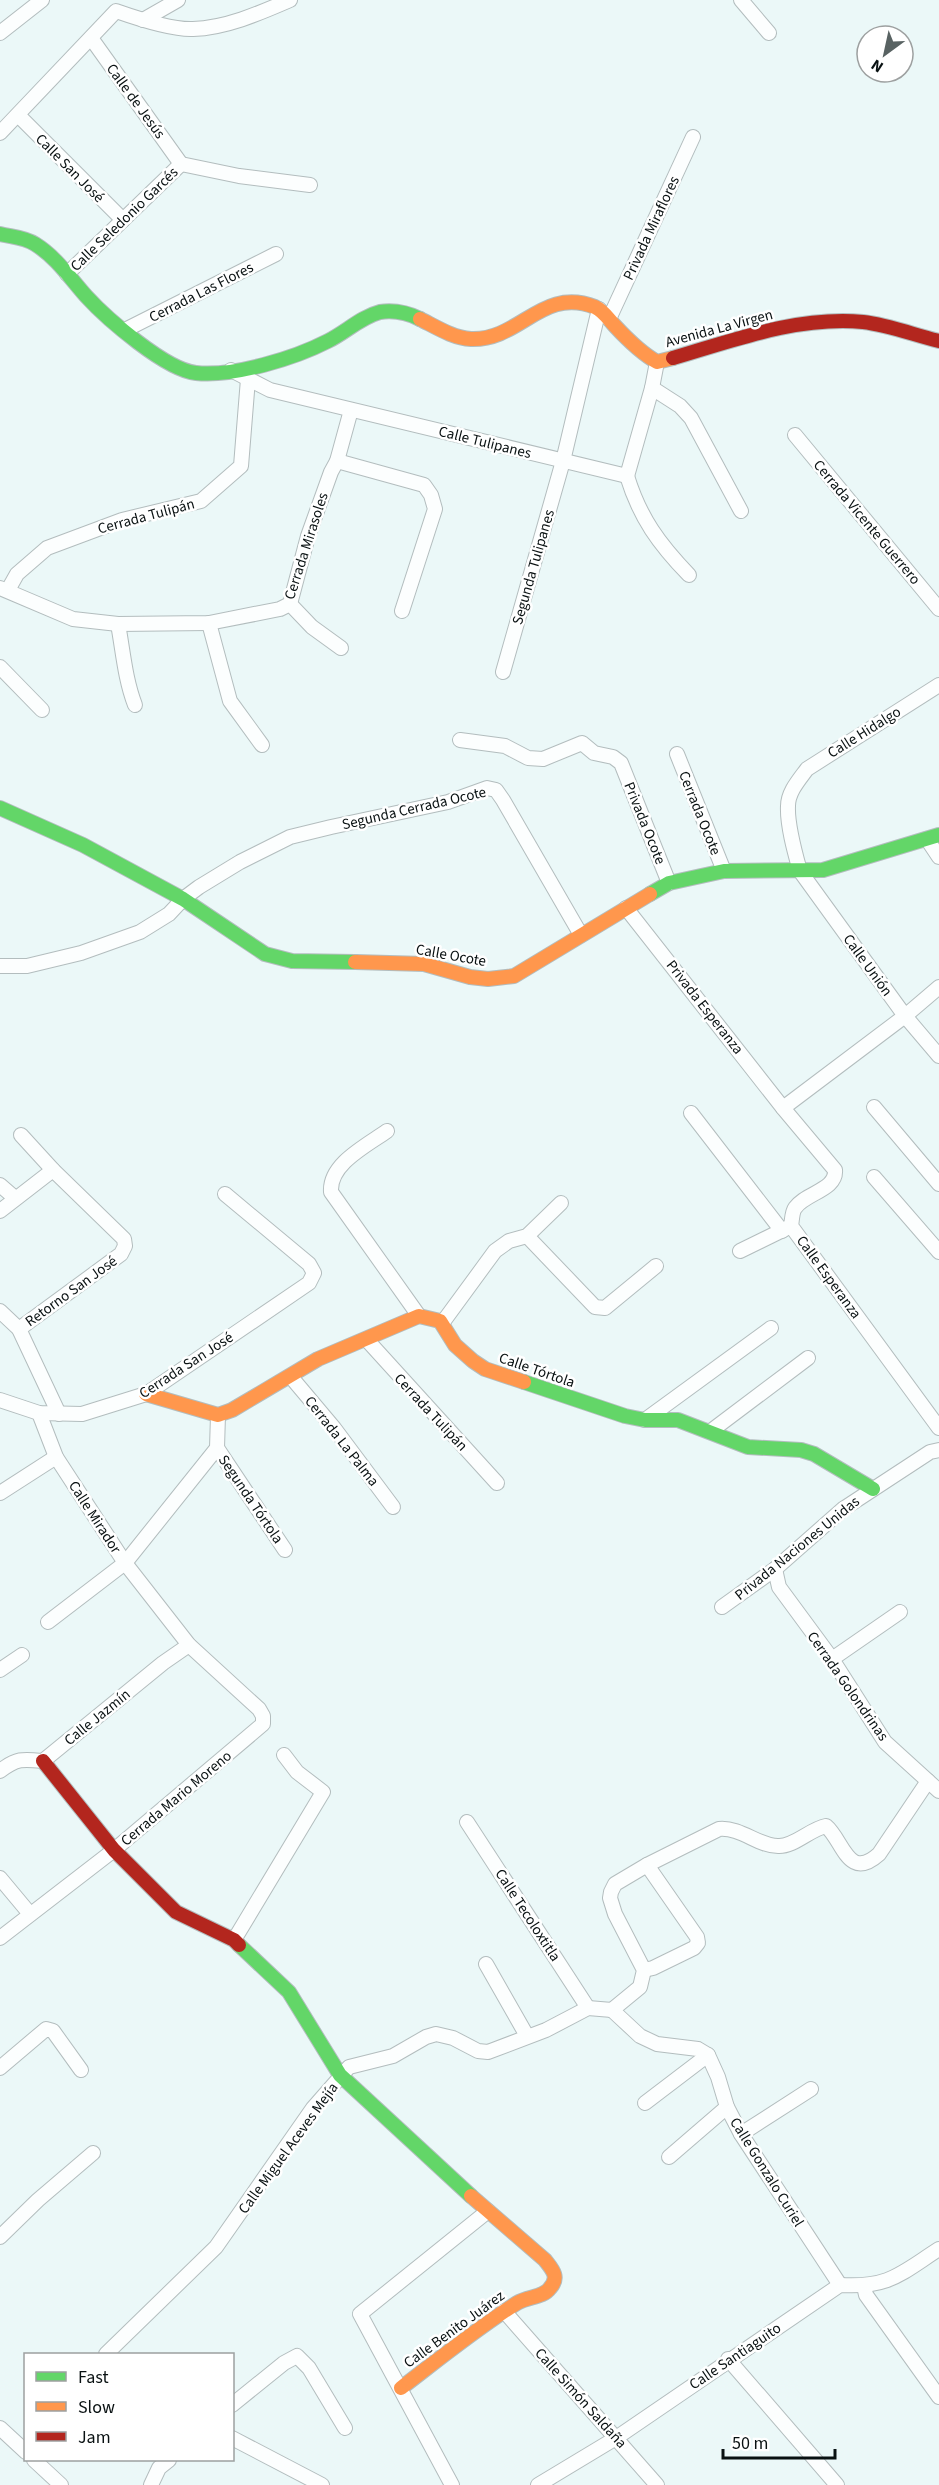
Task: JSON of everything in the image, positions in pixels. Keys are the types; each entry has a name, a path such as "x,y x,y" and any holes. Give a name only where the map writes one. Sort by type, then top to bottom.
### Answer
{"street":[{"path":"0,33 42,0"},
{"path":"143,20 177,0"},
{"path":"0,133 91,38 113,5 143,20 192,30 246,18 290,0"},
{"path":"741,0 769,33"},
{"name":"Calle de Jesús","path":"91,38 181,164"},
{"name":"Calle San José","path":"18,115 123,220"},
{"name":"Privada Miraflores","path":"609,319 693,137"},
{"path":"181,164 239,176 310,185"},
{"name":"Calle Seledonio Garcés","path":"67,274 181,164"},
{"path":"0,234 23,238 47,253 95,305 164,360 184,372 204,374 282,358 326,342 382,312 404,312 430,323 451,336 474,339 504,332 548,304 574,301 599,309"},
{"name":"Cerrada Las Flores","path":"125,330 276,254"},
{"name":"Avenida La Virgen","path":"599,309 644,355 657,362 745,335 828,322 861,322 939,341"},
{"name":"Segunda Tulipanes","path":"503,672 563,461 599,309"},
{"path":"657,362 627,476 646,524 656,540 689,575"},
{"name":"Calle Tulipanes","path":"231,370 270,390 627,476"},
{"name":"Cerrada Tulipán","path":"4,589 17,574 47,548 122,520 201,501 241,466 248,378"},
{"path":"652,388 680,406 691,418 741,511"},
{"name":"Cerrada Mirasoles","path":"4,589 74,619 118,624 209,623 280,609 290,604 308,536 337,461 351,410"},
{"name":"Cerrada Vicente Guerrero","path":"795,435 939,609"},
{"path":"337,461 424,485 431,495 435,509 402,611"},
{"path":"290,604 312,627 341,648"},
{"path":"209,623 230,701 262,745"},
{"path":"118,624 128,684 135,705"},
{"path":"0,667 42,710"},
{"name":"Calle Hidalgo","path":"800,871 794,851 788,805 794,785 807,769 939,685"},
{"name":"Privada Ocote","path":"460,740 505,746 528,758 543,759 582,743 594,753 613,757 621,763 669,883"},
{"name":"Cerrada Ocote","path":"677,754 724,871"},
{"name":"Segunda Cerrada Ocote","path":"183,899 240,862 290,837 331,826 448,802 487,788 496,790 503,800 581,935"},
{"name":"Calle Ocote","path":"0,808 83,845 183,899 265,954 292,961 424,964 470,977 488,979 514,976 669,883 724,871 823,870 933,837"},
{"path":"933,837 939,857"},
{"name":"Calle Unión","path":"800,871 905,1016 939,1056"},
{"path":"0,966 27,966 81,952 140,932 163,919 183,899"},
{"name":"Privada Esperanza","path":"626,908 783,1108"},
{"path":"783,1108 905,1016 939,987"},
{"path":"874,1107 939,1184"},
{"name":"Calle Esperanza","path":"783,1108 835,1170 836,1177 831,1183 804,1199 794,1209 786,1229 939,1428"},
{"path":"691,1113 786,1229 740,1251"},
{"path":"387,1131 339,1167 330,1180 331,1192 419,1316"},
{"path":"0,1211 54,1170 21,1135"},
{"name":"Retorno San José","path":"18,1329 121,1254 125,1246 124,1239 54,1170"},
{"path":"874,1177 939,1252"},
{"path":"0,1185 15,1198"},
{"name":"Cerrada San José","path":"39,1413 82,1414 146,1394 309,1283 314,1272 309,1264 225,1194"},
{"path":"146,1394 218,1415 232,1410 291,1377 318,1359 419,1316 433,1316 443,1322 495,1251 509,1241 526,1236 561,1203"},
{"path":"526,1236 595,1307 605,1308 656,1266"},
{"path":"0,1311 18,1329 59,1414"},
{"name":"Calle Tórtola","path":"443,1322 454,1344 468,1358 485,1369 602,1410 645,1420 678,1420 748,1447 801,1450 814,1454 873,1489"},
{"path":"645,1420 771,1328"},
{"name":"Cerrada Tulipán","path":"366,1340 497,1483"},
{"path":"711,1431 808,1358"},
{"name":"Cerrada La Palma","path":"291,1377 334,1428 393,1507"},
{"path":"0,1400 39,1413"},
{"name":"Calle Mirador","path":"39,1413 56,1457 124,1563 189,1645"},
{"path":"48,1622 124,1563 217,1448 218,1415"},
{"name":"Segunda Tórtola","path":"217,1448 285,1550"},
{"path":"873,1489 936,1455"},
{"path":"0,1493 56,1457"},
{"name":"Privada Naciones Unidas","path":"722,1608 775,1569 843,1509 873,1489"},
{"name":"Cerrada Golondrinas","path":"775,1569 779,1587 832,1659 885,1742 939,1791"},
{"path":"832,1659 900,1612"},
{"name":"Calle Jazmín","path":"43,1761 163,1663 189,1645"},
{"name":"Cerrada Mario Moreno","path":"0,1938 114,1850 262,1724 263,1716 252,1701 189,1645"},
{"path":"0,1670 22,1655"},
{"path":"234,1940 323,1792 297,1772 284,1755"},
{"path":"0,1771 10,1763 22,1759 43,1761 114,1850 176,1912 234,1940 289,1992 340,2075 488,2211 360,2314 452,2485"},
{"path":"612,2010 640,1987 644,1970 615,1914 610,1898 615,1884 647,1864 719,1829 730,1828 776,1846 785,1845 826,1826 832,1830 844,1854 858,1862 871,1862 879,1854 928,1781"},
{"name":"Calle Tecoloxtitla","path":"467,1822 588,2008"},
{"path":"644,1970 694,1948 698,1943 697,1937 647,1864"},
{"path":"0,1878 30,1914"},
{"path":"486,1964 527,2036"},
{"path":"588,2008 612,2010 640,2036 657,2044 698,2049 708,2055 645,2103"},
{"name":"Calle Miguel Aceves Mejía","path":"108,2353 216,2247 313,2108 340,2075 350,2067 393,2056 426,2037 436,2034 453,2038 478,2051 488,2052 546,2030 588,2008"},
{"path":"0,2068 46,2029 53,2031 81,2070"},
{"name":"Calle Gonzalo Curiel","path":"708,2055 718,2077 727,2107 741,2134 840,2285"},
{"path":"741,2134 811,2089"},
{"path":"669,2157 727,2107"},
{"path":"0,2237 38,2200 93,2153"},
{"name":"Calle Benito Juárez","path":"401,2388 504,2311 526,2297 541,2295 550,2289 555,2280 554,2271 545,2260 488,2211"},
{"path":"840,2285 864,2286 886,2282 939,2249"},
{"name":"Calle Santiaguito","path":"538,2485 616,2438 728,2359 840,2285"},
{"path":"864,2286 866,2295 939,2397"},
{"name":"Calle Simón Saldaña","path":"504,2311 657,2485"},
{"path":"234,2403 284,2363 297,2356 309,2368 345,2428"},
{"path":"728,2359 837,2485"},
{"path":"0,2428 22,2442"},
{"path":"234,2439 322,2485"},
{"path":"35,2461 61,2485"},
{"path":"152,2485 159,2462"}],"traffic: fast":[{"path":"0,234 27,240 43,249 86,296 122,330 169,363 196,373 228,372 282,360 328,341 366,317 380,312 401,312 420,319"},
{"path":"0,808 83,845 183,899 265,954 292,961 355,962"},
{"path":"650,894 669,883 724,871 823,870 939,835"},
{"path":"524,1382 625,1416 645,1420 678,1420 748,1447 801,1450 814,1454 873,1489"},
{"path":"239,1945 289,1992 340,2075 471,2196"}],"traffic: slow":[{"path":"420,319 445,332 471,339 504,332 545,308 560,303 576,302 601,311 635,346 657,362 673,358"},
{"path":"355,962 424,964 470,977 488,979 514,976 650,894"},
{"path":"146,1394 218,1415 232,1410 318,1359 419,1316 440,1321 455,1345 485,1369 524,1382"},
{"path":"401,2388 502,2313 521,2301 547,2291 553,2284 554,2273 545,2260 471,2196"}],"traffic: jam":[{"path":"673,358 767,331 839,321 873,323 939,341"},
{"path":"43,1761 114,1850 176,1912 234,1940 239,1945"}]}
